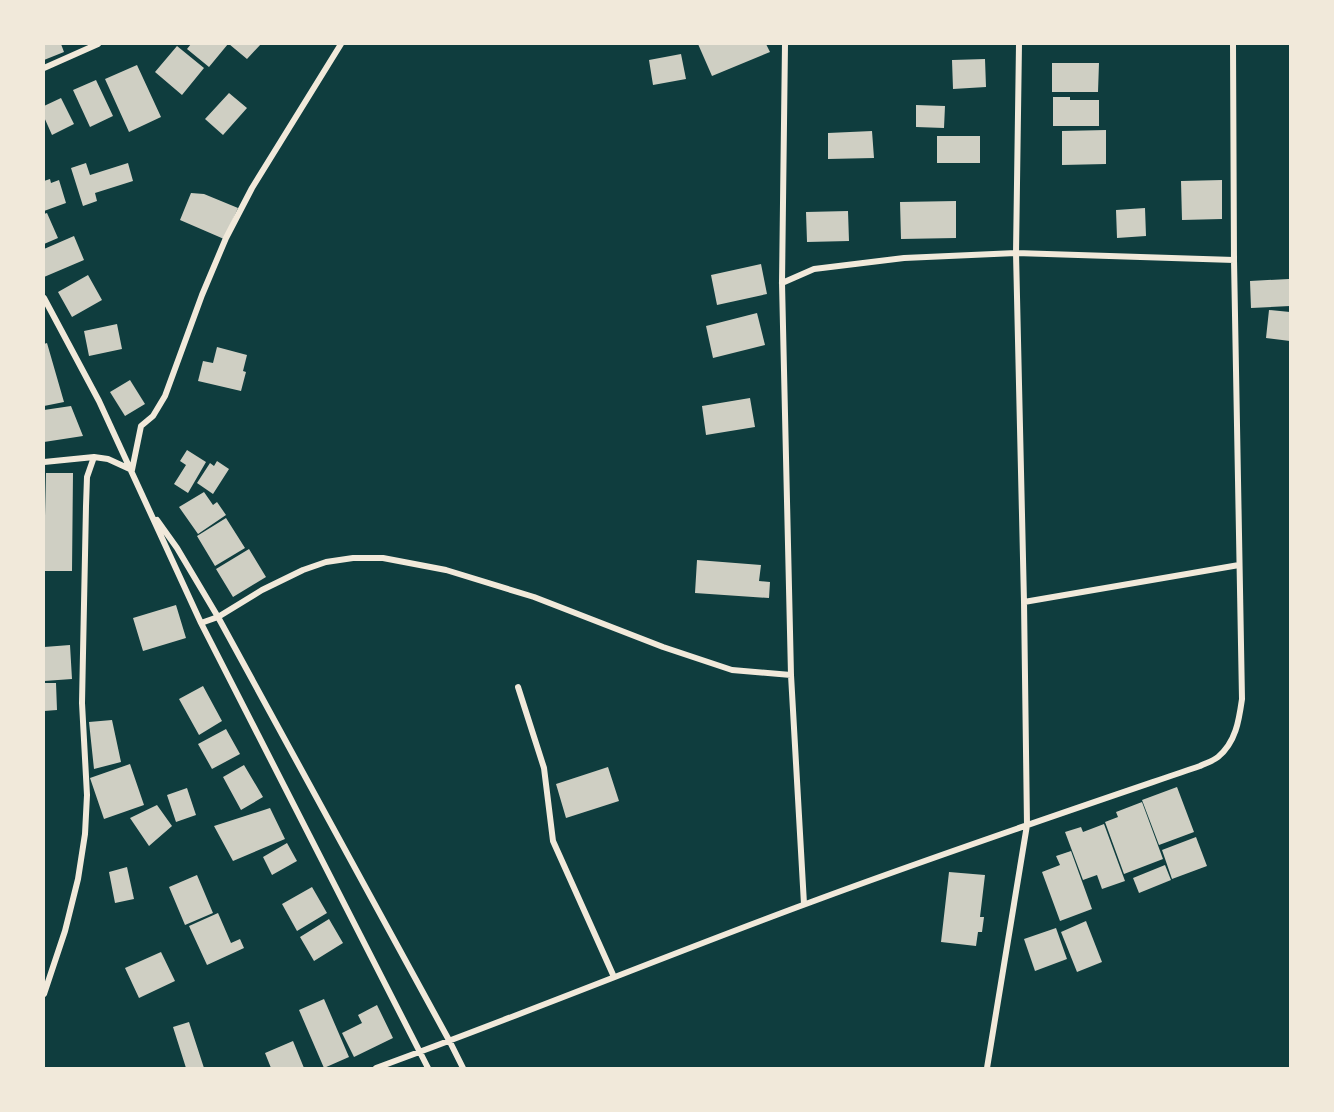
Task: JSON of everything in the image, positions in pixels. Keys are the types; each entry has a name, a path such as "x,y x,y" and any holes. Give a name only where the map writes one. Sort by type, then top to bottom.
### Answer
{"street":[{"path":"44,68 98,44"},
{"path":"132,470 141,426 153,416 165,396 202,295 226,238 252,188 341,44"},
{"path":"785,44 782,283 791,675 804,904"},
{"path":"987,1068 1027,825 1016,252 1019,44"},
{"path":"376,1068 450,1042 614,976 804,904 1200,766 1218,757 1233,739 1242,699 1234,260 1233,44"},
{"path":"782,283 814,269 842,265 904,258 1016,252 1234,260"},
{"path":"44,298 99,401 201,623 428,1068"},
{"path":"44,462 94,457 108,459 132,470"},
{"path":"44,993 68,921 85,834 87,795 82,703 86,506 87,477 94,457"},
{"path":"146,504 177,548 218,617 463,1068"},
{"path":"201,623 218,617 262,590 303,570 326,562 353,558 383,558 446,570 534,597 663,647 732,670 791,675"},
{"path":"1024,602 1239,565"},
{"path":"518,687 544,768 553,841 614,976"}],"building":[{"path":"44,44 61,44 64,52 44,60"},
{"path":"191,44 228,44 209,67 187,49"},
{"path":"229,44 261,44 247,59"},
{"path":"698,44 766,44 770,52 712,76"},
{"path":"177,46 204,68 182,95 155,72"},
{"path":"681,54 686,79 653,85 649,60"},
{"path":"985,59 986,87 953,89 952,60"},
{"path":"1052,63 1099,63 1098,92 1052,92"},
{"path":"137,65 161,117 129,132 105,79"},
{"path":"96,80 113,116 90,127 73,90"},
{"path":"229,93 247,108 223,135 205,119"},
{"path":"1053,97 1070,97 1070,100 1099,100 1099,126 1053,126"},
{"path":"61,98 74,124 52,135 44,117 44,106"},
{"path":"916,105 945,106 944,128 916,127"},
{"path":"1106,130 1106,164 1062,165 1062,131"},
{"path":"872,131 874,158 828,159 828,133"},
{"path":"937,136 980,136 980,163 937,163"},
{"path":"86,163 90,175 128,163 133,181 95,193 97,201 83,206 71,168"},
{"path":"50,179 51,183 59,180 66,203 44,211 44,181"},
{"path":"1222,180 1222,219 1182,220 1181,181"},
{"path":"191,193 204,194 238,208 224,239 180,220"},
{"path":"956,201 956,238 901,239 900,202"},
{"path":"1145,208 1146,236 1117,238 1116,210"},
{"path":"848,211 849,241 807,242 806,212"},
{"path":"47,213 58,238 44,244 44,214"},
{"path":"74,236 84,260 44,277 44,249"},
{"path":"761,264 767,294 717,305 711,275"},
{"path":"88,275 102,300 72,317 58,292"},
{"path":"1289,279 1290,306 1251,308 1250,281"},
{"path":"1269,310 1290,312 1290,341 1266,338"},
{"path":"757,313 765,345 713,358 706,326"},
{"path":"117,324 122,349 89,356 84,331"},
{"path":"47,343 64,402 44,406 44,344"},
{"path":"217,347 247,355 243,371 246,372 241,391 198,381 203,361 213,363"},
{"path":"130,380 145,404 125,416 110,392"},
{"path":"750,398 755,427 706,435 702,406"},
{"path":"71,406 83,436 44,442 44,410"},
{"path":"187,450 206,462 188,493 174,484 186,465 180,461"},
{"path":"217,461 229,469 213,494 197,483 210,463 214,466"},
{"path":"46,473 73,473 72,571 44,571"},
{"path":"204,492 213,505 217,502 226,515 198,534 179,507"},
{"path":"226,518 245,548 215,566 197,536"},
{"path":"249,549 266,577 233,597 216,569"},
{"path":"697,560 761,565 759,581 770,582 769,598 695,593"},
{"path":"176,605 186,638 143,651 133,618"},
{"path":"70,645 72,679 44,681 44,647"},
{"path":"44,683 56,683 57,710 44,711"},
{"path":"203,686 222,721 199,735 179,699"},
{"path":"112,720 121,762 94,769 89,722"},
{"path":"226,729 240,754 212,769 198,744"},
{"path":"130,764 144,805 104,819 90,778"},
{"path":"244,765 263,797 241,810 223,777"},
{"path":"608,767 619,801 566,818 556,784"},
{"path":"1177,787 1194,832 1159,845 1142,800"},
{"path":"187,788 196,815 176,822 167,795"},
{"path":"1142,802 1163,859 1124,874 1105,822 1118,817 1116,812"},
{"path":"157,805 172,826 149,846 130,818"},
{"path":"270,808 285,839 233,861 214,826"},
{"path":"1104,824 1125,881 1102,889 1097,875 1083,880 1065,832 1081,827 1083,832"},
{"path":"1196,837 1207,866 1172,879 1162,850"},
{"path":"287,843 297,861 272,875 263,857"},
{"path":"1071,851 1092,909 1060,921 1042,872 1060,865 1056,856"},
{"path":"1165,865 1171,880 1139,893 1133,878"},
{"path":"127,867 134,899 115,903 109,872"},
{"path":"949,872 985,875 980,917 984,917 982,932 978,932 976,946 941,942"},
{"path":"197,875 213,913 185,925 169,887"},
{"path":"312,887 327,913 297,931 282,904"},
{"path":"218,913 231,943 240,939 244,948 207,965 189,926"},
{"path":"329,919 343,943 314,961 300,937"},
{"path":"1086,921 1102,962 1077,972 1061,932"},
{"path":"1056,928 1067,959 1035,971 1024,939"},
{"path":"161,952 175,981 139,998 125,968"},
{"path":"324,999 349,1057 324,1068 299,1010"},
{"path":"377,1005 393,1038 354,1057 342,1033 362,1023 358,1015"},
{"path":"189,1022 204,1068 186,1068 173,1027"},
{"path":"293,1041 304,1068 271,1068 265,1053"}]}
